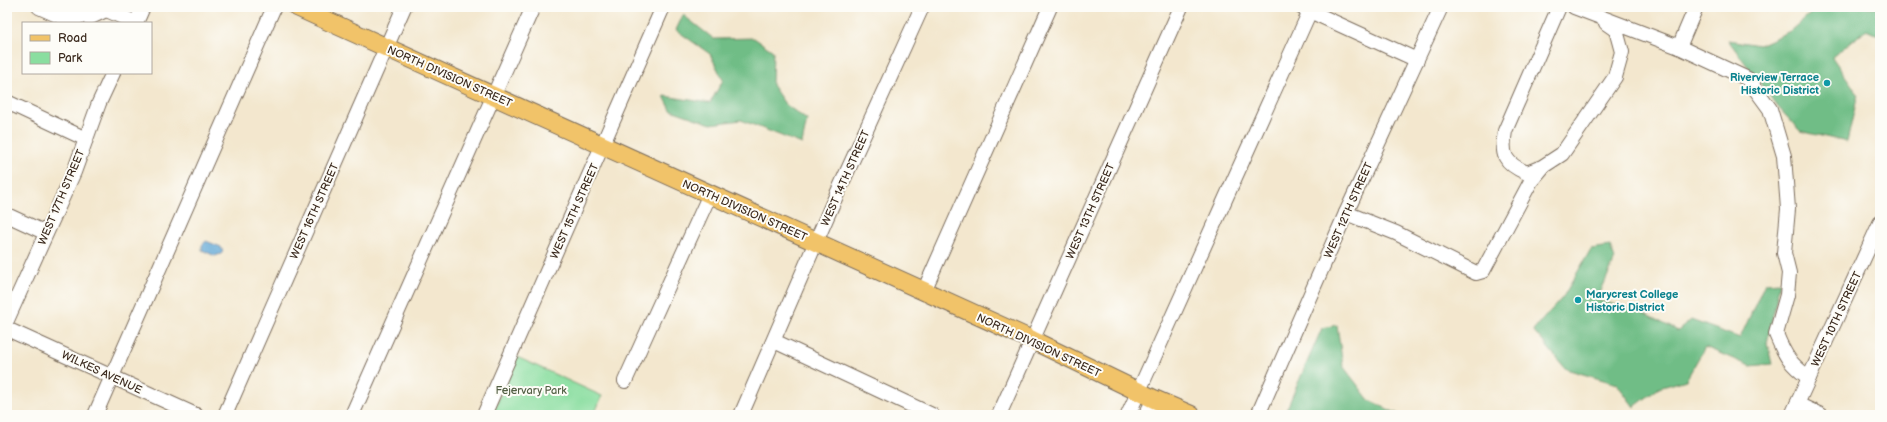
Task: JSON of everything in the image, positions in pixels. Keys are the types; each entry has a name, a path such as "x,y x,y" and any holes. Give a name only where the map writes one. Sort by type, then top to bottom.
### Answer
{"main road":[{"name":"NORTH DIVISION STREET","path":"297,7 1032,340 1137,391 1150,407 1191,415"}],"street":[{"path":"39,7 73,22"},
{"path":"63,7 89,18 103,8 134,22"},
{"path":"136,22 143,7"},
{"path":"95,415 274,7"},
{"name":"WEST 16TH STREET","path":"225,415 404,7"},
{"path":"352,415 534,7"},
{"name":"WEST 15TH STREET","path":"484,415 663,7"},
{"name":"WEST 14TH STREET","path":"741,415 817,243 832,204 922,7"},
{"path":"924,291 1050,7"},
{"name":"WEST 13TH STREET","path":"999,415 1181,7"},
{"name":"WEST 12TH STREET","path":"1258,415 1346,213 1441,7"},
{"path":"1559,7 1505,131 1502,147 1506,161 1527,174 1542,167 1562,154 1615,77 1622,52 1616,30 1600,18"},
{"path":"1574,7 1679,47 1748,79 1770,108 1784,156 1788,209 1784,253 1789,273 1787,295 1776,334 1784,353 1794,367 1809,378"},
{"path":"1679,47 1696,7"},
{"path":"1128,415 1137,391 1196,266 1305,9 1416,60"},
{"name":"WEST 17TH STREET","path":"7,320 74,172 99,103 113,74"},
{"path":"7,102 86,139"},
{"path":"1346,213 1396,233 1476,273 1483,272 1531,181 1542,167"},
{"path":"625,381 710,194"},
{"path":"7,215 46,233"},
{"name":"WEST 10TH STREET","path":"1795,410 1880,223"},
{"name":"WILKES AVENUE","path":"7,329 196,415"},
{"path":"774,341 932,415"},
{"path":"1795,410 1821,415"}],"green space":[{"path":"1818,7 1880,7 1880,36 1866,30 1832,57 1858,94 1847,142 1800,131 1777,106 1728,40 1759,45 1790,31"},
{"path":"683,15 714,39 754,38 773,51 772,85 785,104 807,120 802,144 741,120 711,124 671,110 664,96 710,103 723,80 710,54 676,30"},
{"path":"1610,246 1615,259 1597,300 1641,312 1678,331 1691,320 1740,338 1765,283 1780,282 1767,343 1772,364 1750,366 1705,347 1686,380 1659,388 1634,407 1617,384 1566,369 1533,330 1563,297 1591,249"},
{"path":"1337,325 1343,366 1369,400 1400,415 1284,415 1322,328"},
{"name":"Fejervary Park","path":"517,357 602,396 594,415 492,415"}],"water":[{"path":"206,241 221,247 223,252 215,256 202,250 202,245"}],"place":[{"name":"Riverview Terrace Historic District","path":"1827,83"},
{"name":"Marycrest College Historic District","path":"1578,300"}]}
